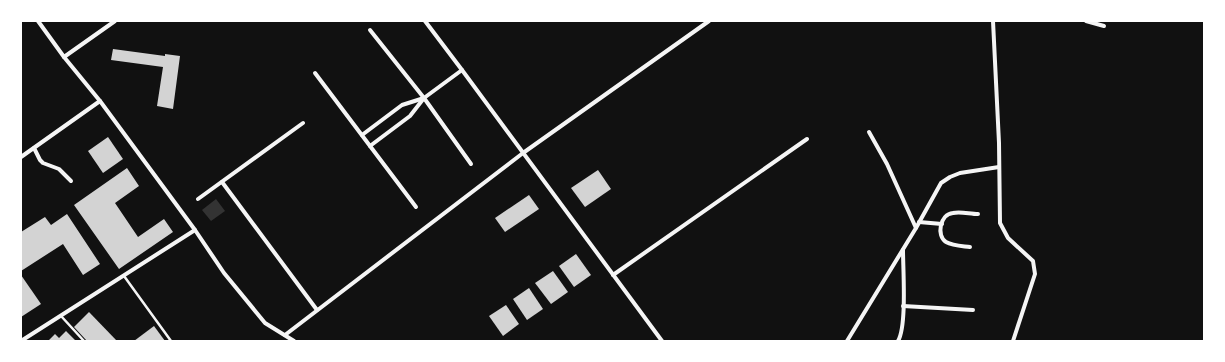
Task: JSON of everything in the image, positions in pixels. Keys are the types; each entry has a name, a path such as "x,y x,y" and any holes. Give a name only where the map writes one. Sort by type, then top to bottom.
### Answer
{"street":[{"path":"38,21 64,57 100,101 195,230 224,273 265,323 294,341"},
{"path":"64,57 115,21"},
{"path":"424,21 462,70 662,341"},
{"path":"993,21 1000,223 1008,238 1033,261 1035,274 1013,341"},
{"path":"1086,21 1104,26"},
{"path":"285,335 523,153 707,22"},
{"path":"370,30 424,98 471,164"},
{"path":"370,146 410,116 424,98 462,70"},
{"path":"315,73 416,208"},
{"path":"362,135 402,105 424,98"},
{"path":"21,156 100,101"},
{"path":"198,199 303,123"},
{"path":"869,132 887,164 916,228"},
{"path":"613,275 807,139"},
{"path":"34,148 43,163 60,169 71,181"},
{"path":"847,341 916,228 940,183 950,176 960,173 999,167"},
{"path":"222,182 317,310"},
{"path":"970,247 952,245 941,237 940,231 944,217 952,212 978,214"},
{"path":"919,222 942,224"},
{"path":"21,341 195,230"},
{"path":"898,341 901,336 903,306 903,249"},
{"path":"903,306 973,310"}],"lane":[{"path":"124,276 172,341"},
{"path":"61,316 84,341"}],"shaded area":[{"path":"216,199 225,211 211,221 202,210"}],"building":[{"path":"113,49 165,56 165,54 180,56 173,109 157,106 163,67 111,60"},
{"path":"108,137 123,159 103,173 88,151"},
{"path":"127,168 139,186 115,203 138,237 164,219 173,232 119,269 74,205"},
{"path":"598,170 611,189 585,207 571,188"},
{"path":"529,195 539,209 505,232 495,218"},
{"path":"67,214 100,264 83,275 63,244 21,271 21,232 45,217 51,225"},
{"path":"576,254 591,275 574,287 559,266"},
{"path":"553,271 568,292 551,304 535,283"},
{"path":"21,275 41,304 21,317"},
{"path":"529,288 543,309 527,320 513,299"},
{"path":"506,305 519,324 503,336 489,316"},
{"path":"89,312 117,341 87,341 74,327"},
{"path":"154,326 165,341 134,341"},
{"path":"66,331 76,341 49,340 55,334 59,338"}]}
